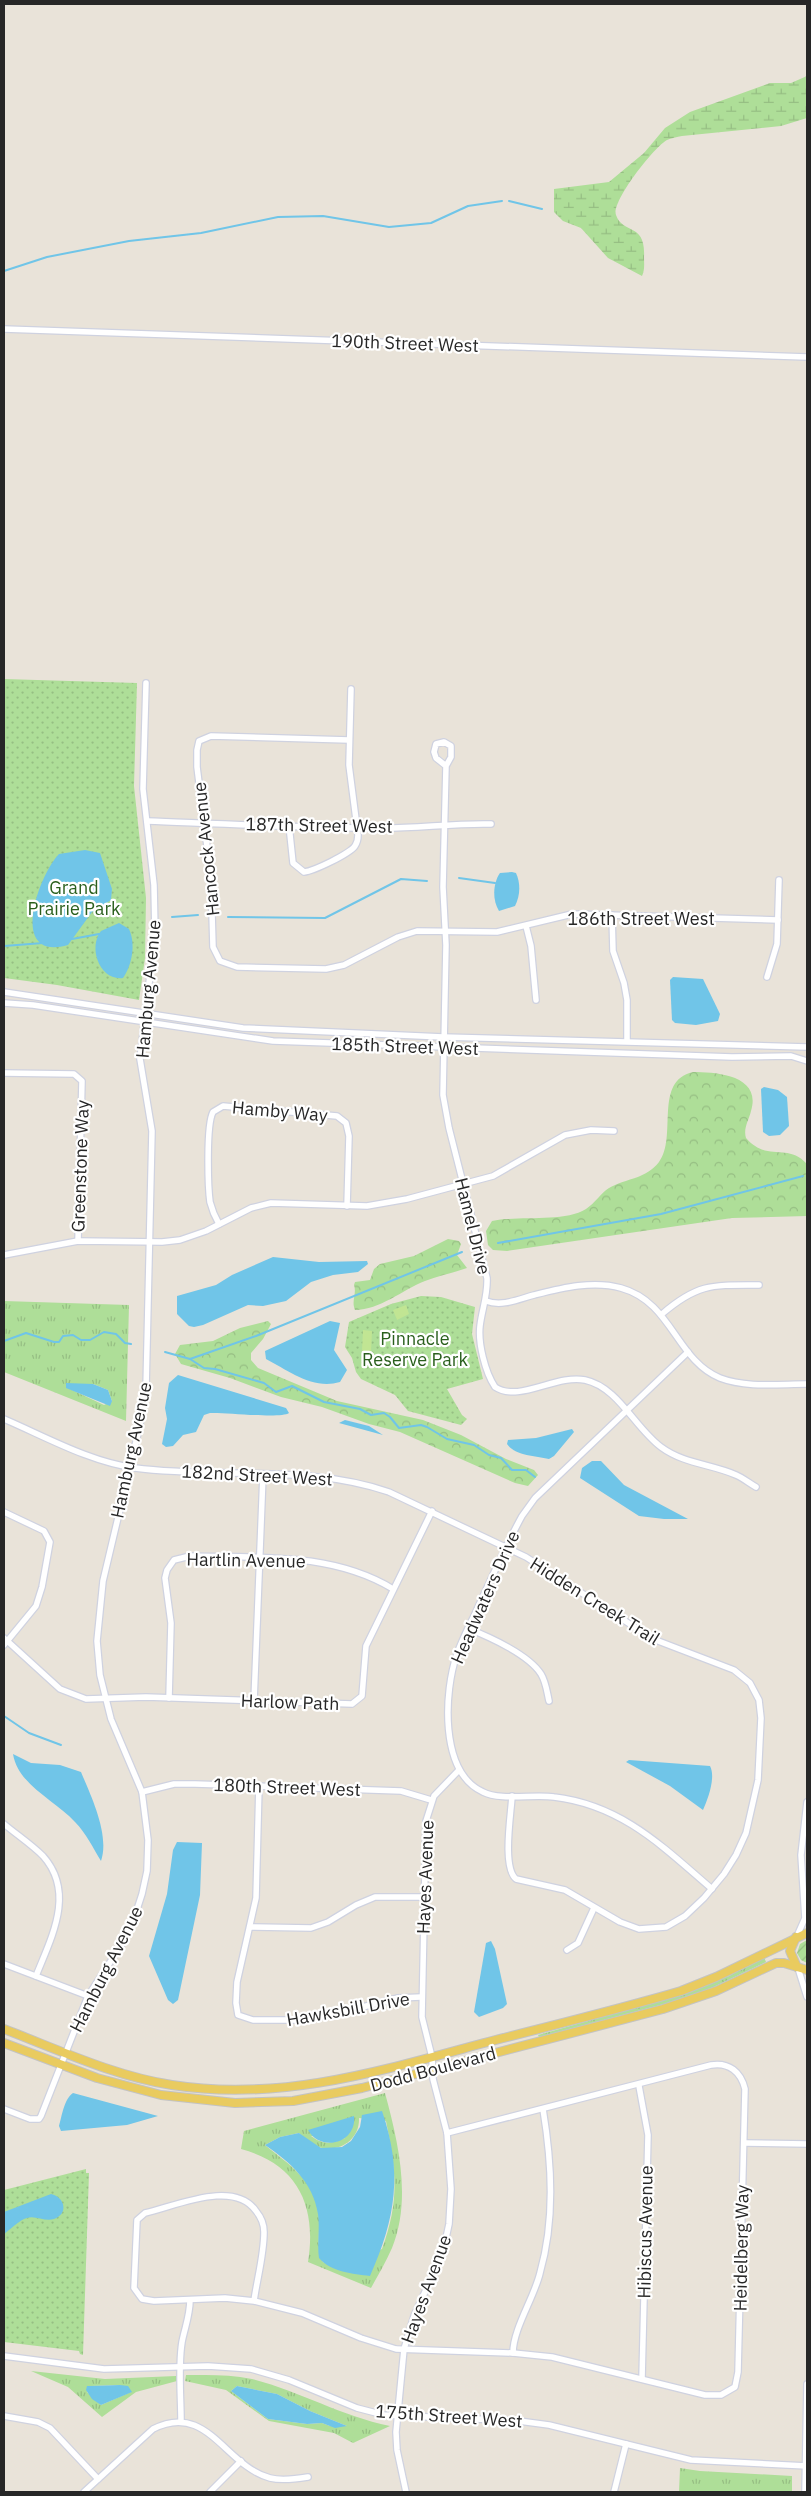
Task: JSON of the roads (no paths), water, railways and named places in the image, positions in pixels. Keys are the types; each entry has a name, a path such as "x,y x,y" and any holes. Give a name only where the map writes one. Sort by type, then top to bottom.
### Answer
{"main road":[{"name":"Dodd Boulevard","path":"4,2029 107,2068 154,2081 190,2087 241,2091 285,2089 324,2083 432,2057 681,1991 716,1977 807,1933"},
{"path":"797,1937 790,1951 797,1967"},
{"name":"Dodd Boulevard","path":"4,2043 103,2080 147,2092 189,2100 235,2104 281,2102 339,2094 681,2004 724,1987 773,1964 782,1963 807,1970"}],"street":[{"name":"190th Street West","path":"4,329 807,357"},
{"name":"Hamburg Avenue","path":"4,2109 30,2119 39,2119 88,1996 122,1944 142,1894 147,1872 148,1840 142,1792 111,1719 105,1700 98,1653 99,1606 146,1389 152,1124 140,1059 153,965 155,917 143,789 146,683"},
{"path":"289,825 293,862 297,868 304,872 311,871 351,850 358,839 350,774 350,689"},
{"name":"Hancock Avenue","path":"218,957 212,944 213,907 198,767 197,750 199,741 210,736 349,740"},
{"name":"Hamel Drive","path":"446,766 443,887 446,932 442,1048 444,1102 487,1278 486,1301 481,1320 480,1336 489,1376 495,1387 513,1392 568,1379 582,1379 603,1387 649,1437 668,1452 692,1463 739,1476 756,1487"},
{"name":"187th Street West","path":"146,822 357,828 445,823 491,824"},
{"path":"768,977 776,948 779,880"},
{"name":"186th Street West","path":"218,957 224,963 237,967 326,969 350,962 411,933 497,932 572,914 778,920"},
{"path":"612,914 613,951 624,983 627,1000 626,1042"},
{"path":"526,926 531,946 536,1000"},
{"name":"185th Street West","path":"4,992 243,1028 443,1038 807,1047"},
{"name":"185th Street West","path":"4,1003 33,1005 273,1041 732,1057 791,1056 807,1061"},
{"name":"Greenstone Way","path":"4,1073 70,1074 82,1080 78,1242"},
{"name":"Hamby Way","path":"219,1224 212,1208 209,1193 209,1125 213,1112 223,1106 296,1114 333,1115 344,1120 349,1131 347,1206"},
{"path":"4,1255 78,1242 150,1242 189,1238 251,1208 271,1203 347,1206 382,1204 501,1173 565,1135 591,1130 614,1130"},
{"path":"486,1301 501,1304 572,1287 604,1285 620,1288 641,1296 662,1314 688,1352 706,1370 732,1382 807,1384"},
{"path":"662,1314 683,1297 702,1288 715,1285 759,1285"},
{"name":"Headwaters Drive","path":"688,1352 625,1410 535,1498 522,1516 456,1658 450,1687 448,1737 459,1770 482,1792 512,1796 565,1798 620,1816 657,1842 712,1889"},
{"name":"182nd Street West","path":"4,1419 91,1456 130,1467 323,1477 367,1485 432,1511 506,1547"},
{"path":"254,1701 263,1475"},
{"name":"Harlow Path","path":"5,1641 65,1692 86,1699 105,1700 135,1697 347,1704 357,1702 363,1692 366,1646 432,1511"},
{"path":"4,1512 44,1531 50,1542 38,1600 29,1616 5,1641"},
{"name":"Hidden Creek Trail","path":"506,1547 540,1565 643,1634 666,1646 734,1670 754,1688 759,1700 761,1718 758,1780 754,1807 746,1833 736,1855 712,1889 685,1916 660,1928 631,1927 594,1908 565,1890 541,1883 521,1881 511,1874 509,1856 512,1796"},
{"name":"Hartlin Avenue","path":"169,1698 171,1624 165,1582 169,1566 178,1558 185,1556 304,1560 334,1565 358,1572 393,1589"},
{"path":"468,1629 499,1642 537,1668 545,1681 548,1701"},
{"name":"Hayes Avenue","path":"406,2492 397,2450 397,2417 404,2350 414,2316 438,2267 448,2234 451,2174 447,2133 432,2057 423,2023 421,1997 426,1821 431,1800 442,1785 459,1770"},
{"name":"180th Street West","path":"142,1792 174,1784 259,1786 401,1790 431,1800"},
{"name":"Hawksbill Drive","path":"259,1786 257,1884 251,1927 237,1982 236,2008 242,2018 277,2021 312,2019 398,1998 421,1997"},
{"path":"797,1937 805,1918 801,1855 807,1802"},
{"path":"4,1824 42,1856 52,1868 58,1883 60,1897 58,1917 36,1976"},
{"path":"251,1927 311,1928 328,1922 369,1899 388,1896 424,1897"},
{"path":"566,1950 578,1943 594,1908"},
{"path":"4,1964 88,1996"},
{"path":"797,1967 807,1997"},
{"name":"Heidelberg Way","path":"254,2301 302,2313 361,2338 404,2350 513,2353 570,2360 713,2396 721,2396 735,2386 738,2379 744,2090 741,2078 732,2068 724,2065 711,2066 639,2086 447,2133"},
{"name":"Hibiscus Avenue","path":"639,2086 648,2135 642,2379"},
{"path":"513,2353 514,2339 540,2273 548,2230 550,2165 544,2109"},
{"path":"744,2143 807,2144"},
{"path":"221,2194 232,2195 247,2202 258,2214 263,2224 264,2233 254,2301 226,2298 148,2301 142,2299 135,2292 135,2224 139,2218 145,2213 221,2194"},
{"path":"181,2422 182,2341 189,2317 190,2300"},
{"name":"175th Street West","path":"4,2356 104,2369 182,2366 251,2368 289,2380 357,2408 397,2417 534,2422 678,2458 703,2462 806,2466"},
{"path":"805,2492 807,2384"},
{"path":"4,2416 38,2422 50,2428 98,2479"},
{"path":"84,2492 153,2429 162,2424 181,2422 195,2425 208,2433 241,2461 270,2478 282,2480 308,2477"},
{"path":"614,2492 626,2444"},
{"path":"210,2492 241,2461"}],"water":[{"path":"85,850 100,853 112,889 111,900 92,912 68,945 50,947 38,941 33,929 33,914 43,880 59,854"},
{"path":"500,873 516,873 519,881 517,902 515,906 499,911 494,897 496,882"},
{"path":"119,923 129,929 133,948 131,961 123,978 108,974 102,969 96,954 97,938 101,931"},
{"path":"673,977 703,979 720,1014 718,1021 696,1025 675,1023 672,1020 670,980"},
{"path":"764,1087 778,1090 787,1097 789,1126 780,1135 769,1136 763,1132 761,1089"},
{"path":"273,1257 319,1262 367,1261 368,1264 358,1272 333,1275 311,1282 286,1301 263,1306 248,1305 203,1325 189,1326 177,1314 177,1296 216,1285 232,1275"},
{"path":"330,1321 340,1323 334,1350 347,1370 340,1382 330,1384 311,1381 292,1374 266,1359 265,1351"},
{"path":"178,1375 286,1408 289,1413 284,1415 264,1415 210,1413 204,1415 196,1432 183,1435 173,1446 166,1447 162,1444 167,1419 165,1408 169,1383"},
{"path":"66,1383 93,1384 108,1390 112,1401 110,1406 66,1388"},
{"path":"345,1420 369,1426 383,1435 339,1423"},
{"path":"572,1429 574,1432 554,1456 549,1459 520,1453 507,1444 508,1440 536,1438"},
{"path":"592,1461 601,1461 624,1485 688,1519 639,1516 580,1478 582,1468"},
{"path":"13,1754 31,1763 60,1765 81,1772 101,1828 103,1851 101,1861 79,1826 22,1775 16,1765"},
{"path":"629,1760 710,1766 712,1782 703,1810 670,1786 626,1762"},
{"path":"177,1842 202,1843 200,1895 178,2000 173,2004 168,2000 149,1956 167,1894 173,1850"},
{"path":"491,1941 495,1949 507,2004 503,2008 479,2017 474,2012 486,1943"},
{"path":"73,2093 158,2116 127,2125 61,2131 59,2126 64,2108 67,2099"},
{"path":"382,2111 393,2154 394,2195 386,2234 370,2276 336,2269 319,2258 318,2214 311,2192 299,2174 283,2158 265,2145 280,2137 299,2133 321,2148 342,2147 351,2141 360,2127 362,2115"},
{"path":"354,2116 350,2133 337,2142 321,2141 308,2130"},
{"path":"51,2194 62,2202 63,2210 59,2217 51,2220 27,2218 4,2234 4,2212"},
{"path":"87,2386 128,2386 132,2392 101,2405 92,2399 86,2390"},
{"path":"237,2386 277,2394 310,2411 347,2426 335,2428 322,2423 307,2424 268,2419 231,2391"}],"waterway":[{"path":"4,271 47,257 129,241 201,233 278,217 323,216 389,227 431,223 468,206 502,201"},
{"path":"509,201 542,209"},
{"path":"459,878 495,883"},
{"path":"228,917 325,918 401,879 427,881"},
{"path":"172,917 198,915"},
{"path":"72,939 99,934"},
{"path":"4,946 43,943"},
{"path":"498,1243 661,1214 803,1176"},
{"path":"190,1359 256,1336 462,1252"},
{"path":"4,1341 26,1333 54,1342 59,1342 63,1336 73,1335 81,1340 90,1340 104,1332 116,1334 125,1343 131,1344"},
{"path":"165,1352 190,1359 204,1368 215,1369 264,1383 276,1392 292,1386 324,1402 360,1409 371,1415 384,1413 399,1428 421,1425 427,1427 447,1439 474,1445 489,1455 501,1458 512,1470 526,1470 535,1477"},
{"path":"4,1716 29,1733 61,1745"}],"park label":[{"name":"Grand Prairie Park","path":"74,898"},
{"name":"Pinnacle Reserve Park","path":"415,1348"}]}
